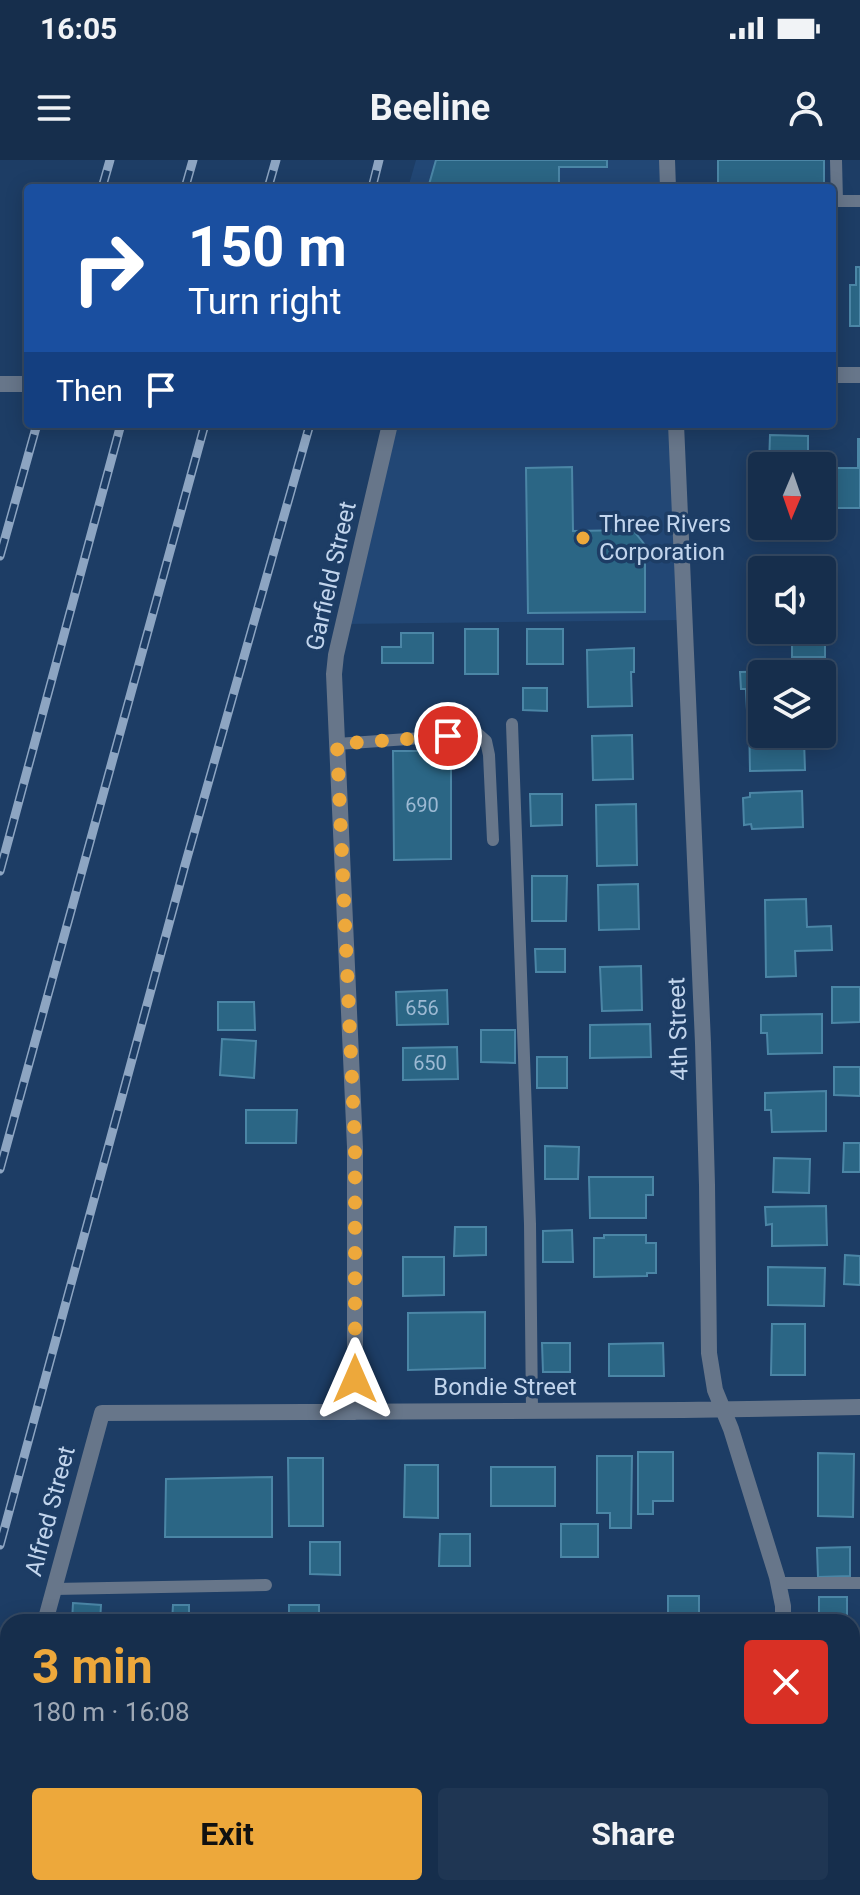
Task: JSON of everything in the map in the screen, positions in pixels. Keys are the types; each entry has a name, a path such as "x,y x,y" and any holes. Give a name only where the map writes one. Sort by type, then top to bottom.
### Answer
{"street":[{"path":"667,160 668,184"},
{"path":"836,375 860,375"},
{"path":"0,384 24,384"},
{"name":"Garfield Street","path":"355,1412 355,1147 334,674 389,428"},
{"name":"4th Street","path":"676,428 703,1059 709,1353 715,1390 734,1439 778,1583 783,1614"},
{"name":"Bondie Street","path":"102,1413 860,1407"},
{"name":"Alfred Street","path":"47,1614 102,1413"}],"lane":[{"path":"836,160 837,201 860,201"},
{"path":"512,724 530,1224 532,1411"},
{"path":"337,744 478,734 486,741 489,755 493,840"},
{"path":"778,1583 860,1583"},
{"path":"54,1589 266,1585"}],"shaded area":[{"path":"416,160 667,160 668,184 409,184"},
{"path":"389,428 676,428 685,620 344,624"}],"building":[{"path":"436,160 607,160 607,167 559,167 559,184 429,184"},
{"path":"718,160 824,160 824,184 718,184"},
{"path":"856,267 860,267 860,326 850,326 850,285 856,285"},
{"path":"770,435 808,436 808,452 769,452"},
{"path":"860,439 860,508 836,508 836,468 858,468"},
{"name":"Three Rivers Corporation","path":"572,467 573,531 633,530 645,545 645,612 528,613 526,468"},
{"path":"465,629 498,629 498,674 465,674"},
{"path":"527,629 563,629 563,664 527,664"},
{"path":"401,633 433,633 433,663 382,663 382,647 401,647"},
{"path":"792,644 825,644 825,657 792,657"},
{"path":"634,648 632,706 588,707 587,650"},
{"path":"740,672 748,672 748,710 746,689 741,689"},
{"path":"523,688 547,688 547,711 523,710"},
{"path":"632,735 633,779 593,780 592,736"},
{"path":"750,748 804,748 805,770 750,771"},
{"path":"393,751 451,751 451,859 394,860"},
{"path":"802,791 803,827 752,829 751,824 744,825 743,798 750,797 750,793"},
{"path":"530,794 562,794 562,825 531,826"},
{"path":"636,804 637,865 597,866 596,805"},
{"path":"532,876 567,876 566,921 532,921"},
{"path":"638,884 639,929 599,930 598,885"},
{"path":"806,899 807,927 831,926 832,950 795,951 796,976 766,977 765,900"},
{"path":"535,949 565,949 565,972 536,972"},
{"path":"641,966 642,1010 602,1011 600,967"},
{"path":"832,987 860,987 860,1022 832,1023"},
{"path":"447,990 448,1024 397,1025 396,992"},
{"path":"218,1002 254,1002 255,1030 218,1030"},
{"path":"822,1014 822,1053 768,1054 767,1033 761,1033 761,1015"},
{"path":"650,1024 651,1057 590,1058 590,1025"},
{"path":"481,1030 515,1030 515,1063 481,1062"},
{"path":"222,1039 256,1041 254,1078 220,1075"},
{"path":"457,1047 458,1079 403,1080 403,1048"},
{"path":"537,1057 567,1057 567,1088 537,1088"},
{"path":"834,1067 860,1067 860,1096 834,1095"},
{"path":"826,1091 826,1131 772,1132 771,1110 765,1110 765,1093"},
{"path":"246,1110 297,1110 296,1143 246,1143"},
{"path":"844,1143 860,1143 860,1172 843,1172"},
{"path":"545,1146 579,1147 578,1179 545,1179"},
{"path":"774,1158 810,1159 809,1193 773,1192"},
{"path":"589,1177 653,1177 653,1195 646,1195 646,1218 590,1218"},
{"path":"826,1206 827,1245 772,1246 772,1224 766,1225 765,1207"},
{"path":"455,1227 486,1227 486,1255 454,1256"},
{"path":"572,1230 573,1262 543,1262 543,1231"},
{"path":"604,1235 646,1235 646,1243 656,1243 656,1273 647,1273 647,1276 594,1277 594,1238 604,1238"},
{"path":"845,1255 860,1256 860,1285 844,1284"},
{"path":"403,1257 444,1257 444,1295 403,1296"},
{"path":"768,1267 825,1268 824,1306 768,1305"},
{"path":"485,1312 485,1368 408,1370 408,1313"},
{"path":"772,1324 805,1324 805,1375 771,1375"},
{"path":"542,1343 570,1343 570,1372 543,1372"},
{"path":"663,1343 664,1376 609,1376 609,1344"},
{"path":"638,1452 673,1452 673,1501 653,1501 653,1514 638,1514"},
{"path":"818,1453 854,1454 853,1517 818,1516"},
{"path":"597,1456 632,1456 631,1528 610,1528 610,1513 597,1513"},
{"path":"288,1458 323,1458 323,1526 289,1526"},
{"path":"405,1465 438,1465 438,1518 404,1517"},
{"path":"491,1467 555,1467 555,1506 491,1506"},
{"path":"272,1477 272,1537 165,1537 166,1479"},
{"path":"561,1524 598,1524 598,1557 561,1557"},
{"path":"440,1534 470,1534 470,1566 439,1566"},
{"path":"310,1542 340,1542 340,1575 310,1574"},
{"path":"850,1547 850,1576 818,1577 817,1548"},
{"path":"668,1596 699,1596 699,1614 668,1614"},
{"path":"819,1597 847,1597 847,1614 819,1614"},
{"path":"73,1603 101,1605 100,1614 72,1614"},
{"path":"173,1605 189,1605 189,1614 172,1614"},
{"path":"289,1605 319,1605 319,1614 289,1614"}],"railway":[{"path":"103,184 110,160"},
{"path":"186,184 193,160"},
{"path":"269,184 276,160"},
{"path":"373,184 379,160"},
{"path":"0,556 36,428"},
{"path":"0,871 120,428"},
{"path":"0,1169 204,428"},
{"path":"0,1545 185,865 309,428"}],"place":[{"name":"Three Rivers Corporation","path":"583,538"}],"route":[{"path":"355,1379 355,1147 337,744 448,736"}]}
